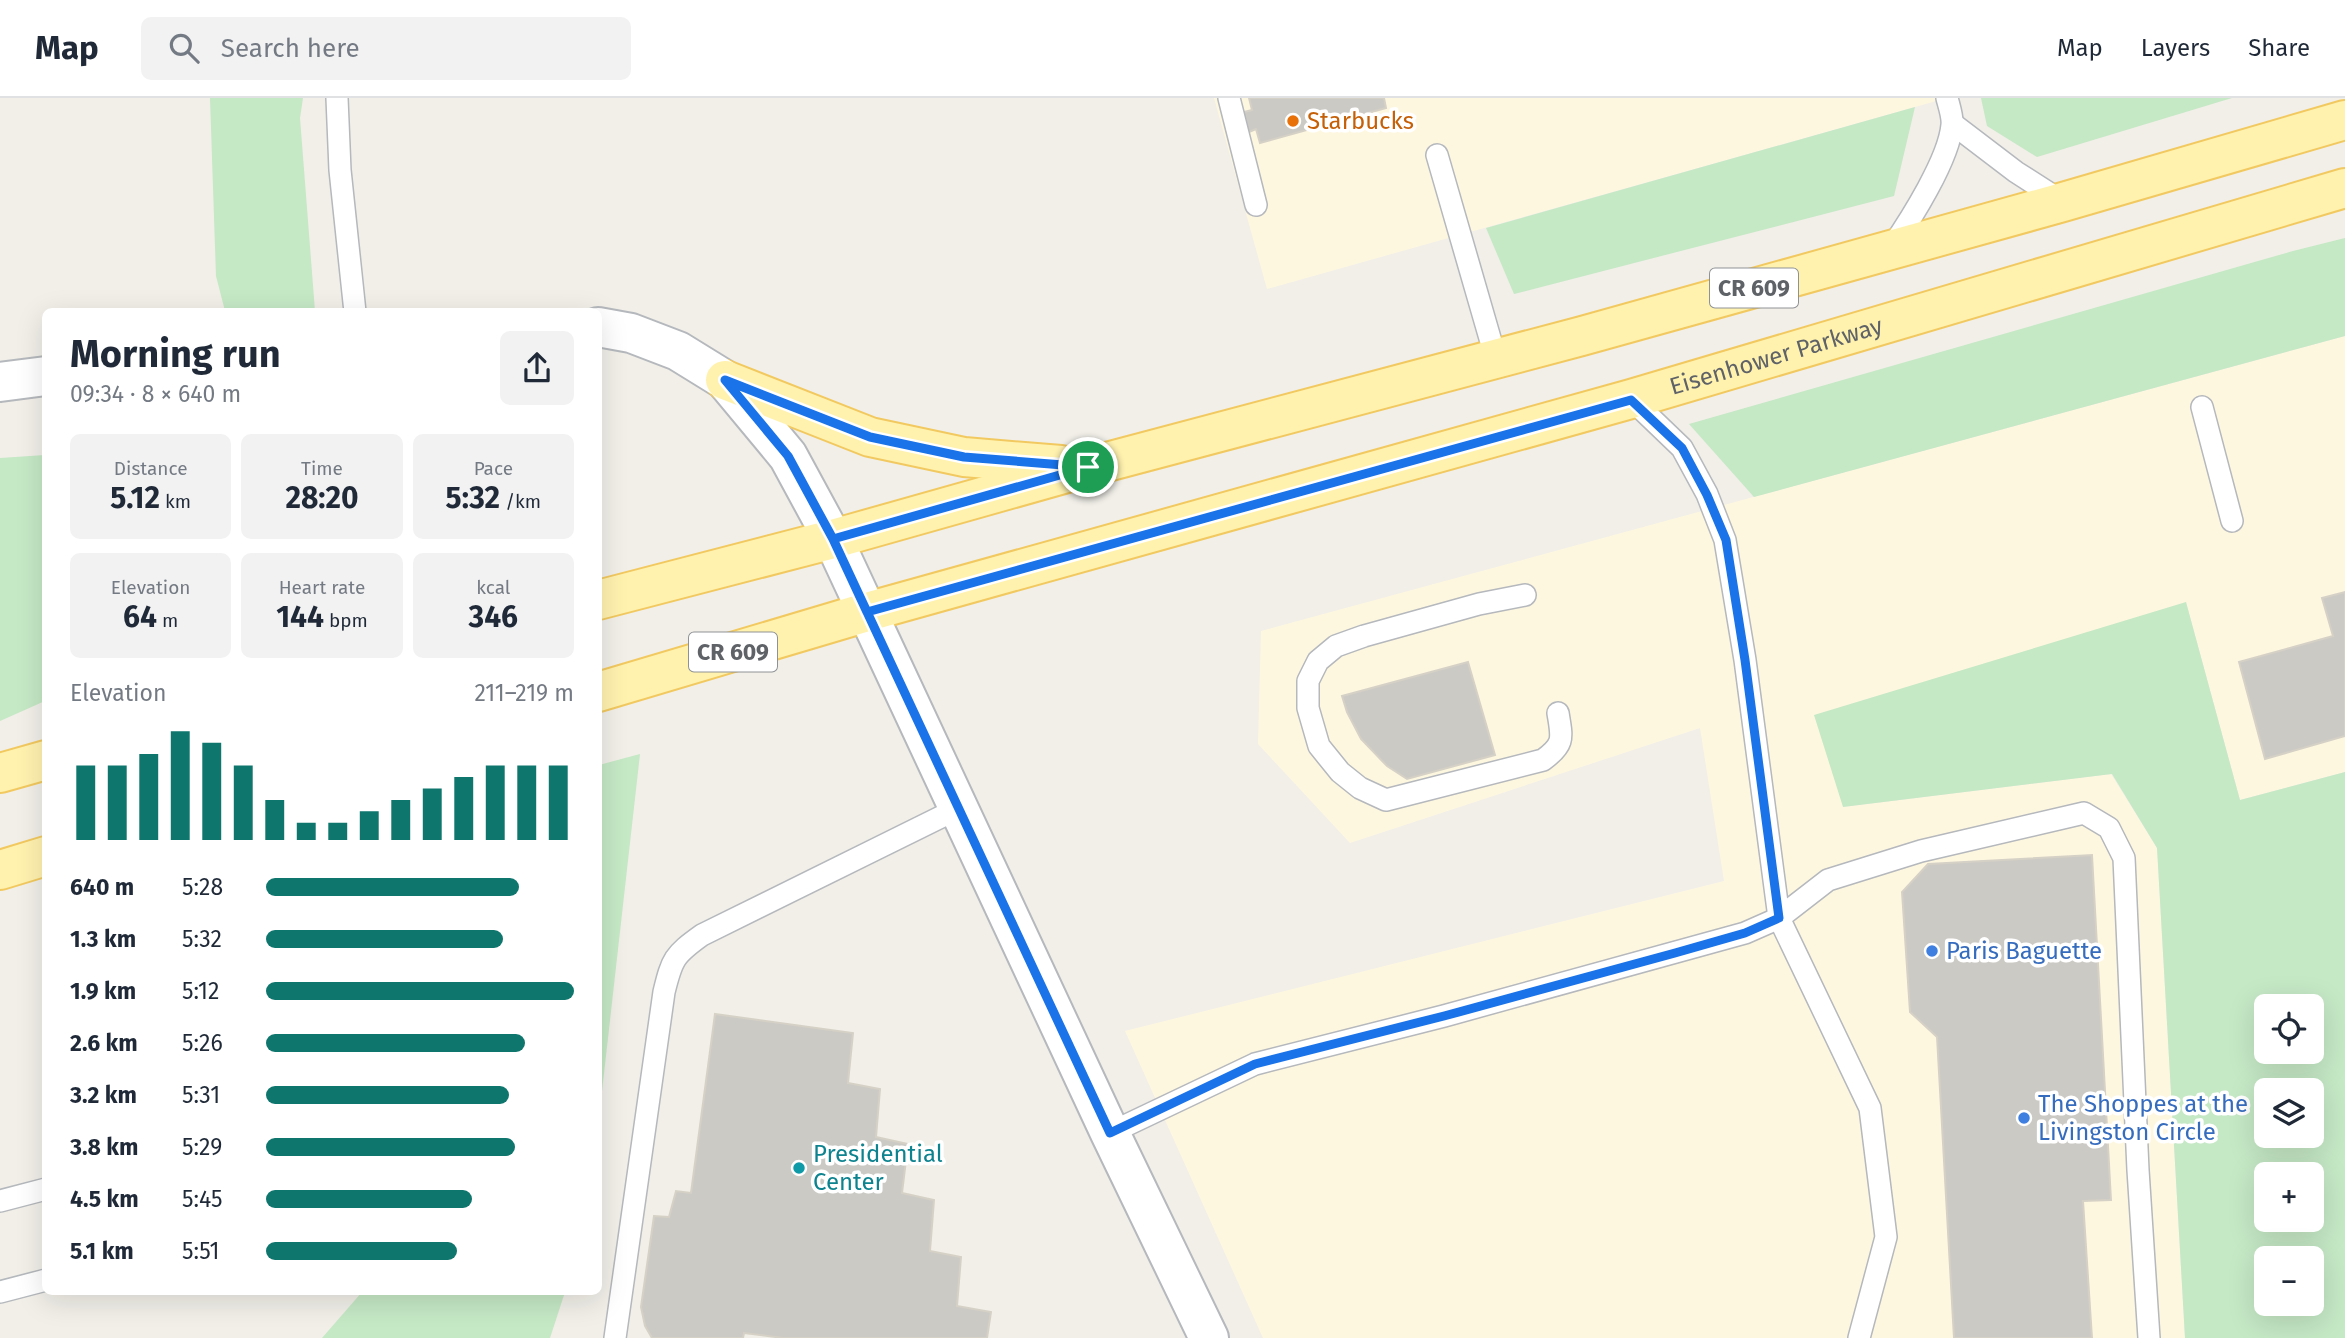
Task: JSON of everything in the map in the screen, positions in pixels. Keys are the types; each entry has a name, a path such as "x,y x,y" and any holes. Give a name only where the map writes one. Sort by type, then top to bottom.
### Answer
{"main road":[{"name":"CR 609","path":"602,599 1496,359 2063,202 2345,120"},
{"name":"Eisenhower Parkway","path":"602,691 867,612 1631,400 2345,188"},
{"path":"725,380 870,437 964,457 1088,467"},
{"path":"0,773 42,761"},
{"path":"0,870 42,857"}],"street":[{"path":"602,328 631,334 678,351 725,380 788,456 833,539 957,808 1209,1338"},
{"path":"0,382 42,377"}],"lane":[{"path":"337,98 340,170 355,308"},
{"path":"1229,98 1256,205"},
{"path":"1890,250 1915,212 1942,157 1953,124 1947,98"},
{"path":"1953,124 2017,172 2063,202"},
{"path":"1437,155 1496,359"},
{"path":"1631,400 1682,448 1707,495 1726,540 1747,673 1779,918 1870,1108 1886,1237 1859,1338"},
{"path":"2202,407 2232,521"},
{"path":"1525,595 1479,604 1336,646 1318,661 1308,681 1308,708 1319,746 1340,772 1360,788 1386,800 1543,760 1557,750 1562,737 1558,713"},
{"path":"615,1338 664,992 670,967 678,952 702,935 957,808"},
{"path":"1110,1133 1255,1064 1432,1020 1745,933 1779,918 1828,880 1921,851 2084,813 2109,828 2124,858 2138,1170 2149,1338"},
{"path":"0,1201 42,1190"},
{"path":"0,1292 42,1281"}],"shaded area":[{"path":"1214,98 1947,98 1267,289"},
{"path":"2345,336 2345,772 2240,800 2186,602 1843,807 2111,774 2157,848 2185,1338 1263,1338 1125,1031 1724,881 1700,728 1350,843 1258,744 1261,631"}],"green space":[{"path":"210,98 303,98 300,118 315,308 224,308 216,276"},
{"path":"1981,98 2232,98 2037,157 1987,126"},
{"path":"1915,107 1894,196 1514,294 1486,228"},
{"path":"2345,238 2345,336 1754,497 1689,424 2293,251"},
{"path":"42,455 42,702 0,721 0,458"},
{"path":"2186,602 2240,800 2345,772 2345,1338 2185,1338 2157,848 2112,774 1843,807 1814,715"},
{"path":"640,754 602,1091 602,764"},
{"path":"359,1295 564,1295 550,1338 322,1338"}],"building":[{"name":"Starbucks","path":"1249,98 1384,98 1386,108 1260,143 1256,129 1249,132 1244,112 1252,110"},
{"path":"2345,592 2345,736 2265,759 2239,662 2333,636 2322,598"},
{"path":"1468,662 1495,755 1407,779 1387,766 1361,739 1342,696"},
{"name":"The Shoppes at the Livingston Circle","path":"2092,855 2111,1200 2083,1201 2092,1338 1954,1338 1937,1037 1910,1012 1902,892 1928,864"},
{"name":"Presidential Center","path":"715,1014 853,1033 848,1083 880,1089 876,1137 908,1144 902,1193 934,1200 930,1251 961,1257 957,1306 991,1312 987,1338 783,1338 744,1333 743,1338 652,1338 645,1326 641,1307 654,1216 669,1217 676,1191 691,1193"}],"place":[{"name":"Starbucks","path":"1293,121"},
{"name":"Paris Baguette","path":"1932,951"},
{"name":"The Shoppes at the Livingston Circle","path":"2024,1118"},
{"name":"Presidential Center","path":"799,1168"}],"route":[{"path":"1088,467 833,539 957,808 1110,1133 1255,1064 1675,953 1745,933 1779,918 1745,660 1726,540 1707,495 1682,448 1631,400 867,612 833,539 788,456 725,380 870,437 964,457 1088,467"}]}
